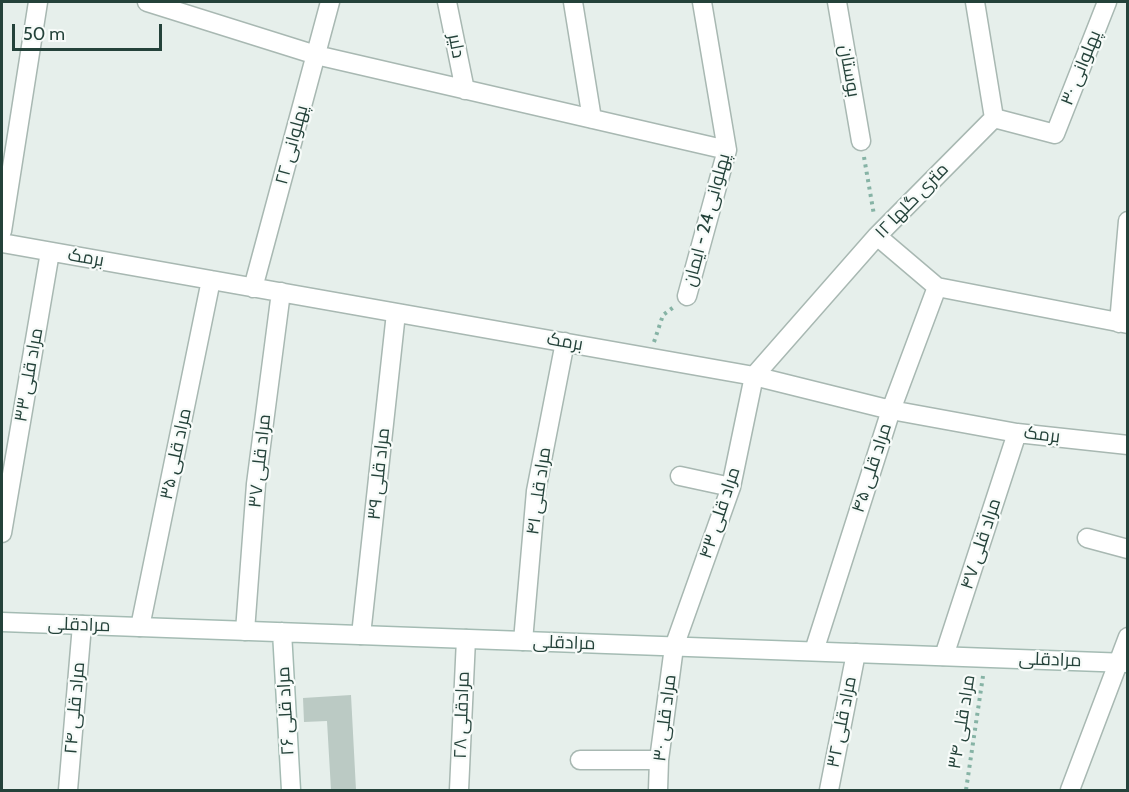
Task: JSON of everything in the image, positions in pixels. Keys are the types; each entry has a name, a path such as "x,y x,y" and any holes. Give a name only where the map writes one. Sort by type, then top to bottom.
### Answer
{"street":[{"path":"2,231 38,2"},
{"path":"147,2 316,55 727,150"},
{"name":"پهلوانی ۲۲","path":"253,288 330,2"},
{"name":"دلیر","path":"447,2 465,90"},
{"path":"573,2 592,119"},
{"name":"پهلوانی 24 - ایمان","path":"687,296 727,150 702,2"},
{"name":"بوستان","path":"837,2 861,141"},
{"path":"975,2 994,118"},
{"name":"پهلوانی ۳۰","path":"994,118 1054,134 1107,2"},
{"name":"۱۲ متری گلها","path":"754,376 877,236 994,118"},
{"path":"877,236 938,287 1123,324 1128,221"},
{"name":"برمک","path":"2,243 754,376 891,410 1017,433 1128,445"},
{"name":"مراد قلی ۳۳","path":"2,533 50,252"},
{"name":"مراد قلی ۳۵","path":"140,627 211,280"},
{"name":"مراد قلی ۴۵","path":"814,651 891,410 938,287"},
{"name":"مراد قلی ۳۷","path":"245,631 256,484 280,292"},
{"name":"مراد قلی ۳۹","path":"361,635 396,313"},
{"name":"مراد قلی ۴۱","path":"523,641 536,491 565,342"},
{"name":"مراد قلی ۴۳","path":"674,646 731,487 754,376"},
{"name":"مراد قلی ۴۷","path":"944,656 1017,433"},
{"path":"680,476 731,487"},
{"path":"1087,538 1128,549"},
{"name":"مرادقلی","path":"2,622 1122,663"},
{"name":"مراد قلی ۲۴","path":"68,790 82,625"},
{"name":"مراد قلی ۲۶","path":"282,632 291,790"},
{"path":"1070,790 1122,663 1128,637"},
{"name":"مرادقلی ۲۸","path":"459,790 466,639"},
{"name":"مراد قلی ۳۰","path":"658,790 659,760 674,646"},
{"name":"مراد قلی ۳۲","path":"829,790 856,653"},
{"path":"580,760 659,760"}],"path":[{"path":"861,141 877,236"},
{"path":"650,357 663,315 687,296"},
{"name":"مراد قلی ۳۴","path":"966,790 986,658"}],"building":[{"path":"351,695 356,790 331,790 327,721 304,722 303,698"}]}
